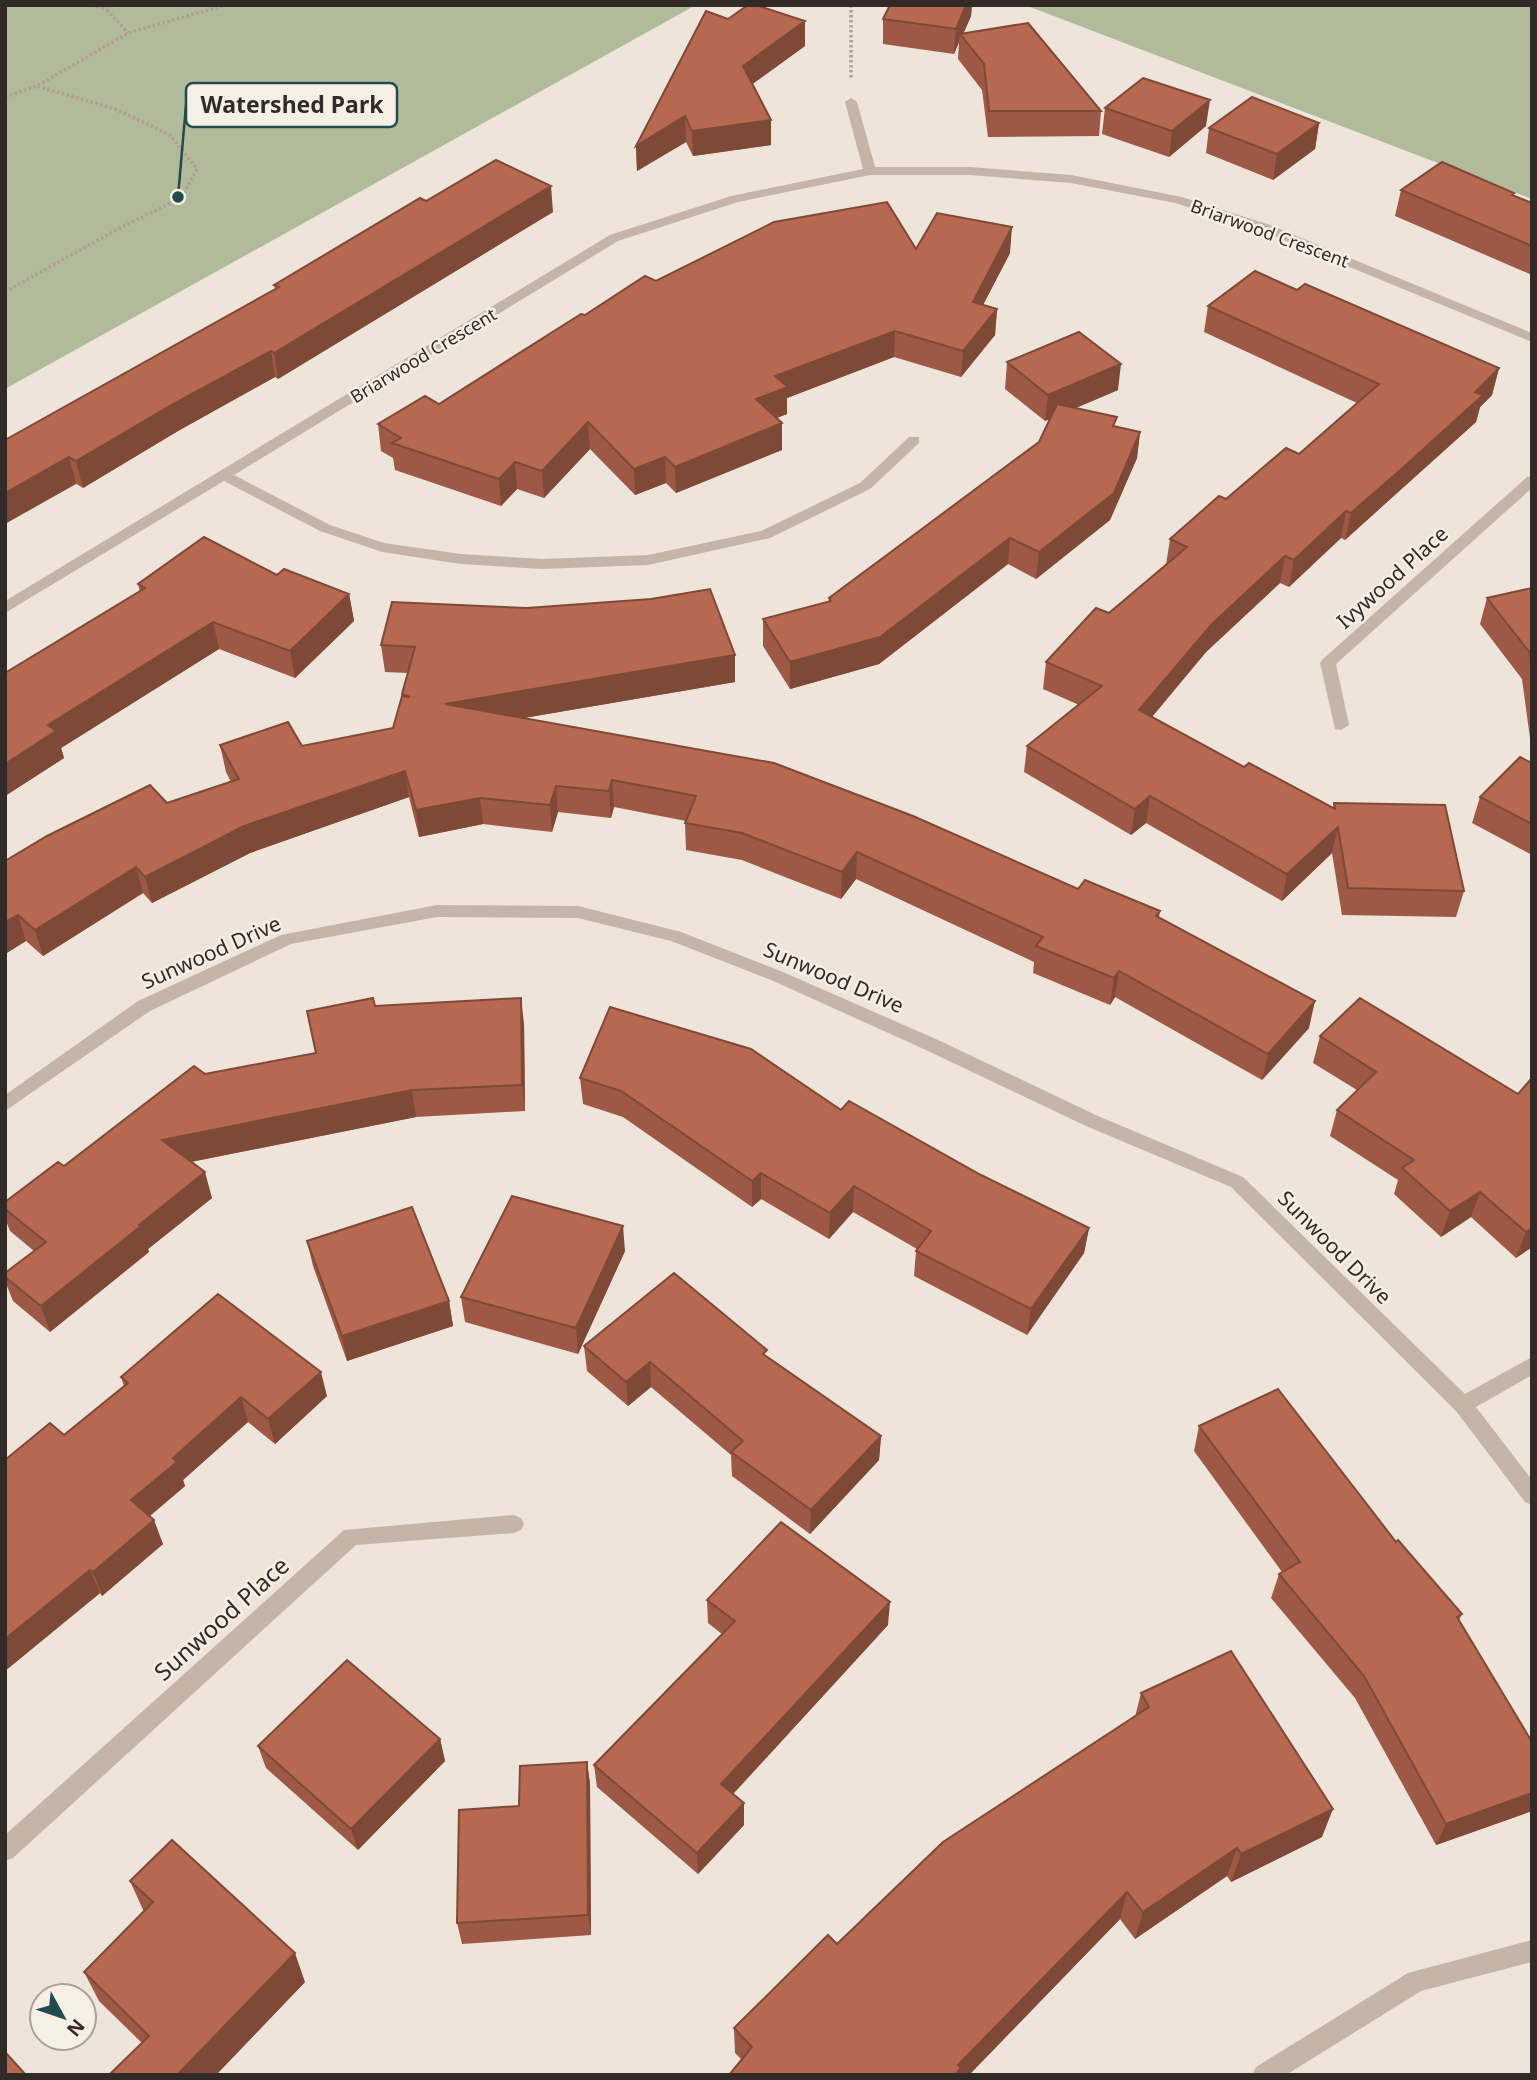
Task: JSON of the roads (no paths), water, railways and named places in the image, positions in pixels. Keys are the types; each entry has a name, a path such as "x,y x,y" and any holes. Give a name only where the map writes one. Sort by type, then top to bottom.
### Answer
{"street":[{"path":"851,102 870,171"},
{"name":"Briarwood Crescent","path":"5,608 614,238 735,199 870,171 970,171 1071,179 1178,200 1266,228 1532,338"},
{"path":"225,476 325,528 382,547 461,559 542,564 648,560 765,535 864,486 914,440"},
{"name":"Ivywood Place","path":"1341,725 1328,663 1532,480"},
{"name":"Sunwood Drive","path":"9,1095 145,1006 287,939 437,911 578,912 675,936 777,976 932,1045 1092,1121 1237,1182 1463,1405 1532,1496"},
{"path":"1463,1405 1532,1365"},
{"name":"Sunwood Place","path":"5,1850 351,1536 514,1524"},
{"path":"1264,2075 1416,1981 1532,1951"}],"place":[{"name":"Watershed Park","path":"178,197"}]}
